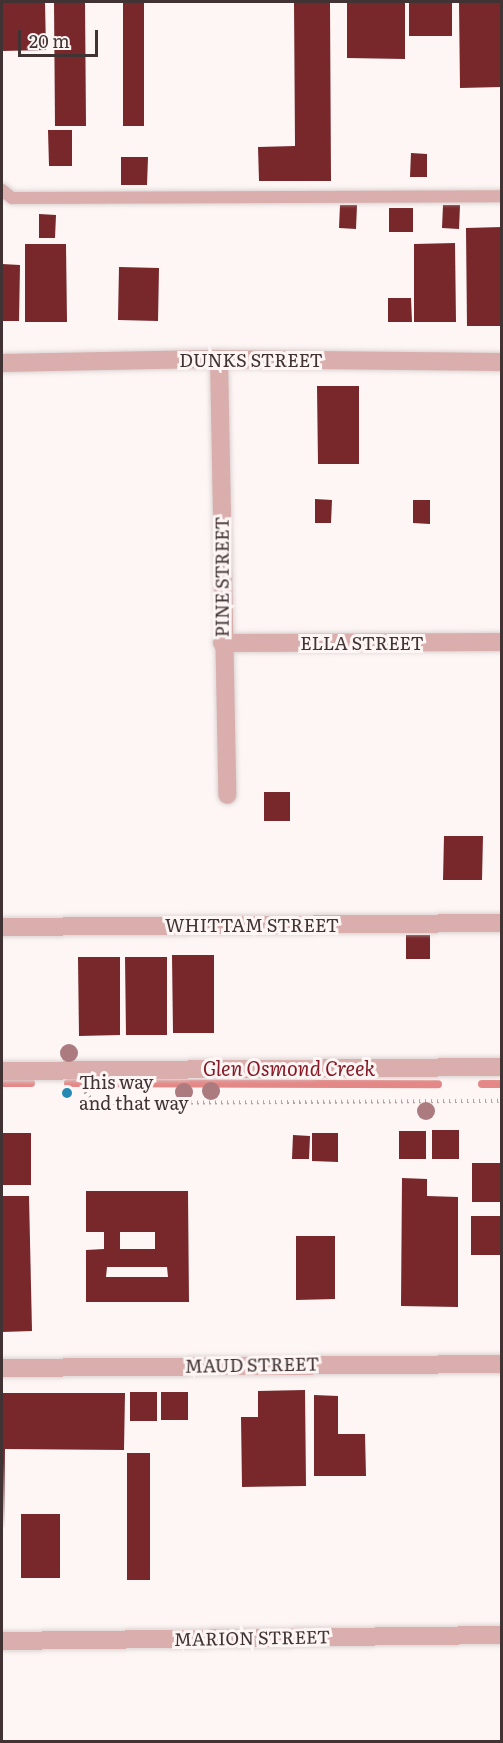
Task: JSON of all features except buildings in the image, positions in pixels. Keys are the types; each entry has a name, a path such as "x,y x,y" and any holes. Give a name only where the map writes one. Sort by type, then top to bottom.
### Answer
{"street":[{"name":"DUNKS STREET","path":"2,363 219,359 501,362"},
{"name":"PINE STREET","path":"219,359 222,643 227,795"},
{"name":"ELLA STREET","path":"222,643 501,642"},
{"name":"WHITTAM STREET","path":"2,927 501,923"},
{"path":"2,1071 501,1067"},
{"name":"MAUD STREET","path":"2,1368 501,1364"},
{"name":"MARION STREET","path":"2,1641 501,1635"}],"lane":[{"path":"2,190 12,198 501,196"}],"path":[{"path":"83,1088 95,1103 501,1101"}],"waterway":[{"name":"Glen Osmond Creek","path":"2,1083 31,1083"},
{"name":"Glen Osmond Creek","path":"68,1083 438,1084"},
{"name":"Glen Osmond Creek","path":"482,1084 502,1084"}],"place":[{"name":"This way and that way","path":"67,1093"}]}
